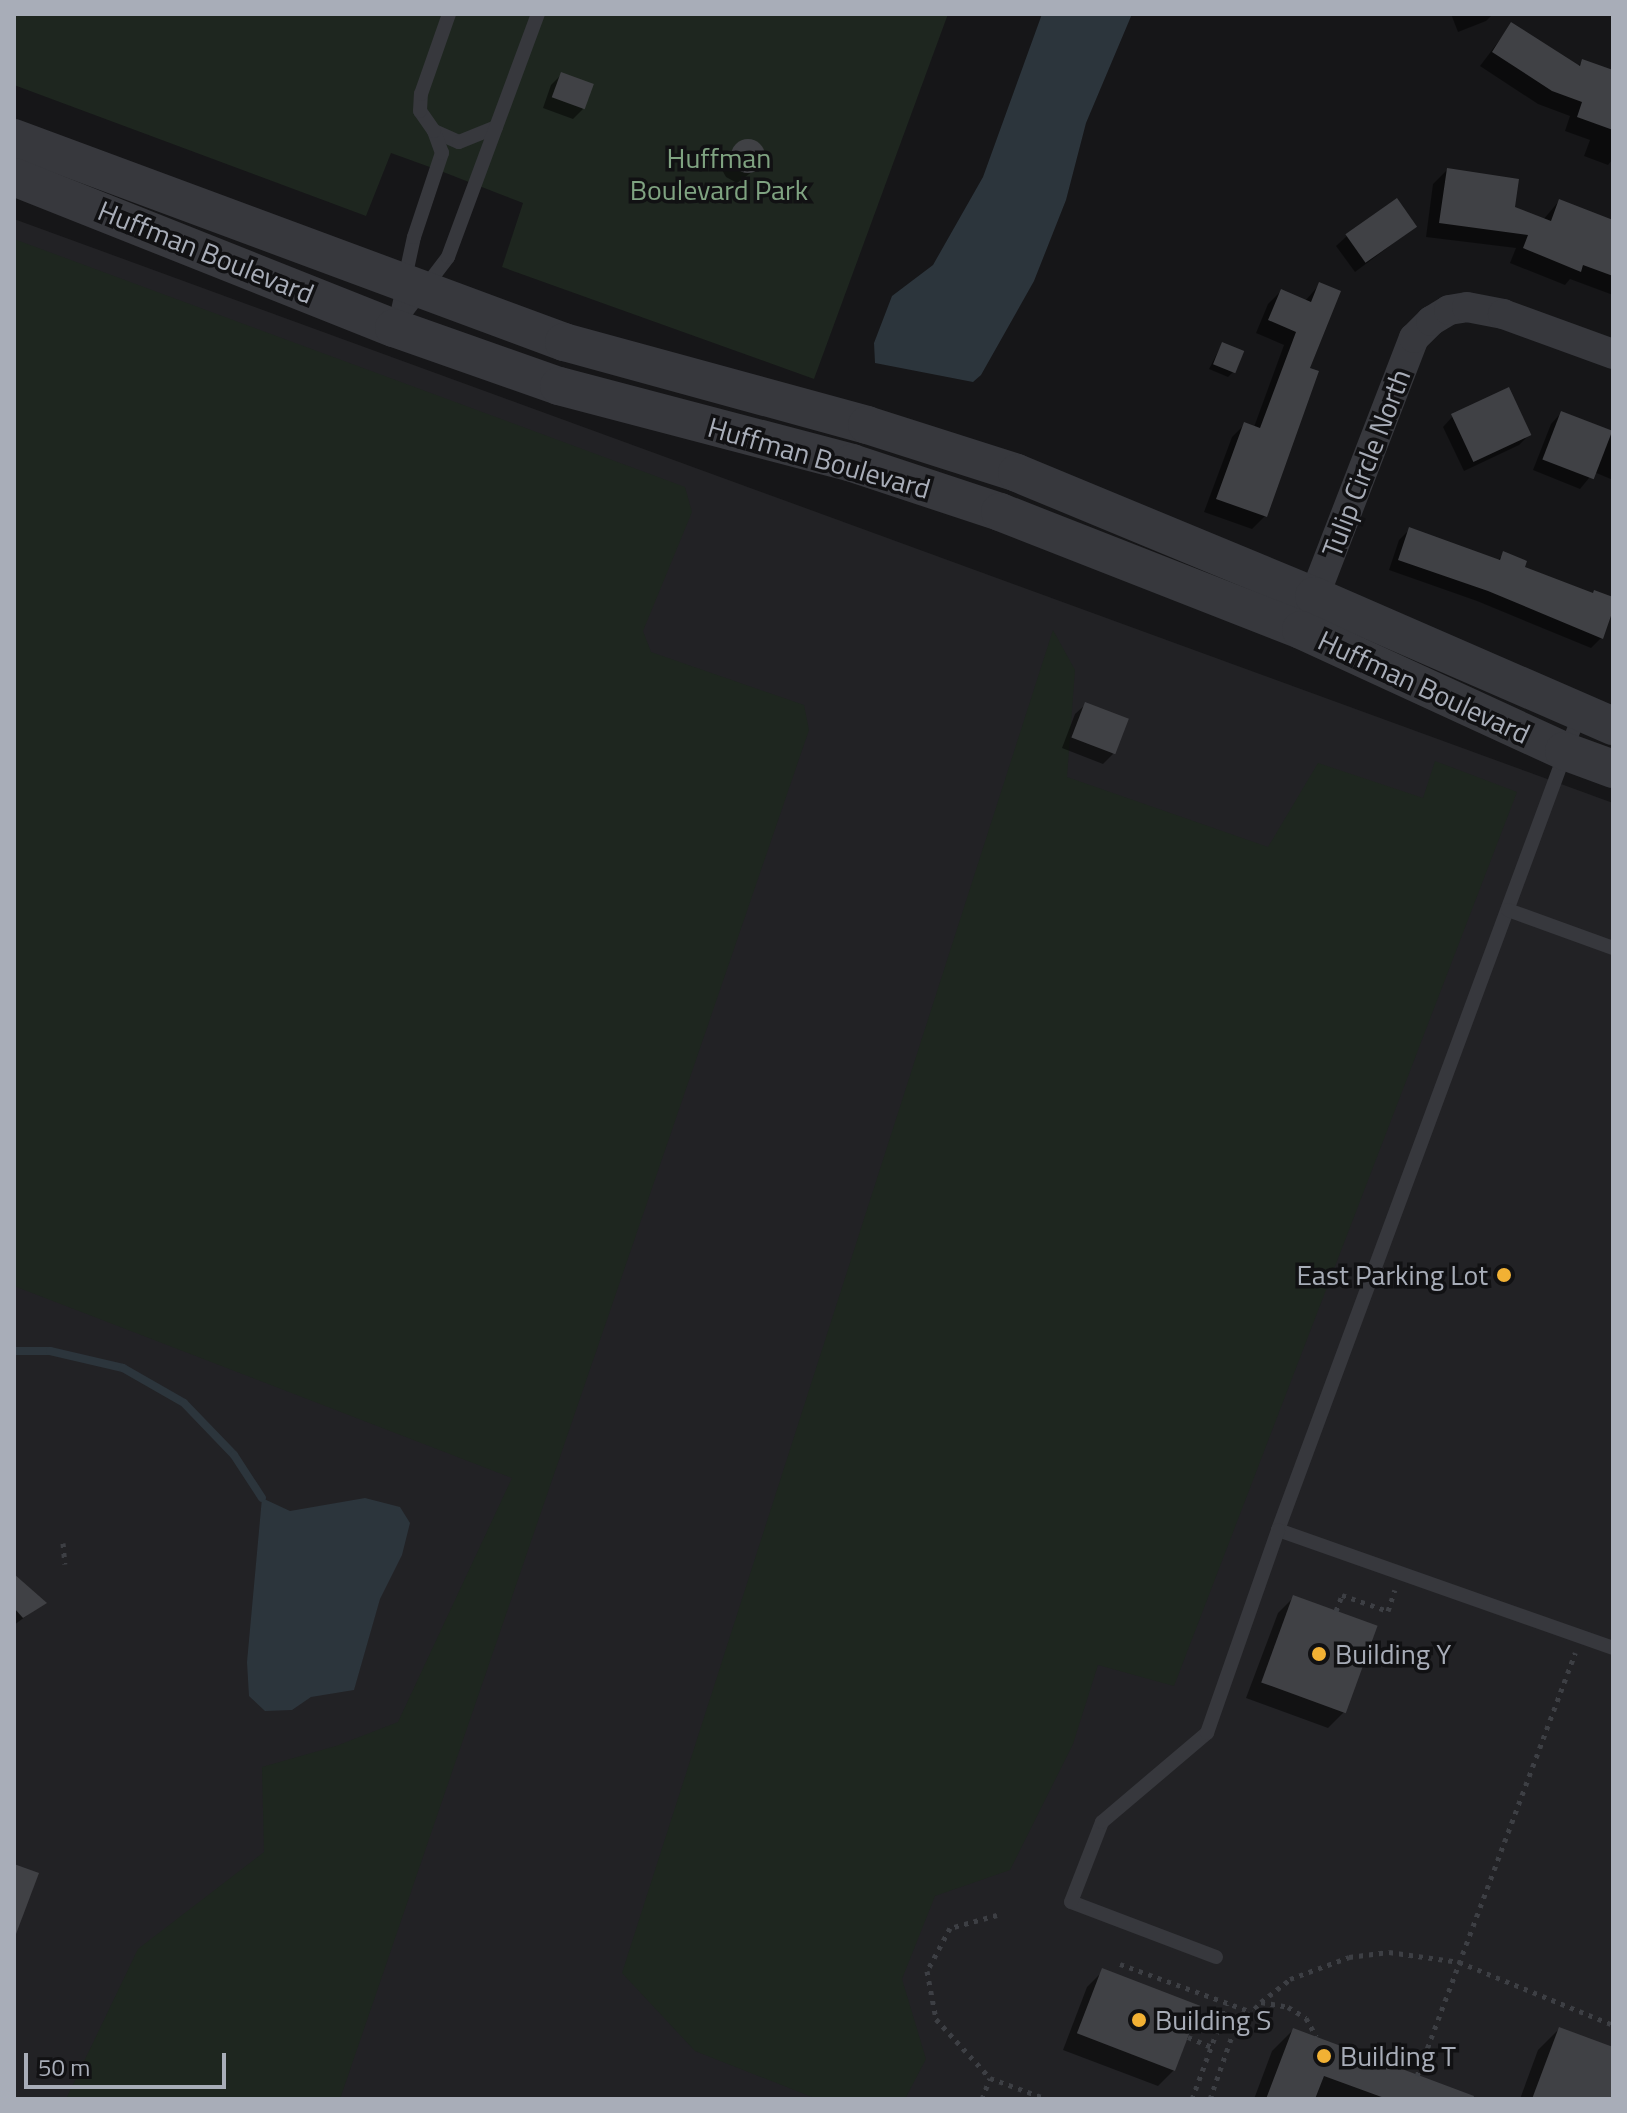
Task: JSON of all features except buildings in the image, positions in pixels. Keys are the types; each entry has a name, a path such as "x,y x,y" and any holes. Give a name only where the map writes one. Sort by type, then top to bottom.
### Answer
{"street":[{"name":"Huffman Boulevard","path":"14,138 564,342 867,425 1017,473 1308,613 1564,751 1613,769"},
{"name":"Huffman Boulevard","path":"14,177 394,328 559,386 852,463 1308,613 1596,720"},
{"name":"Tulip Circle North","path":"1308,613 1414,338 1449,310 1467,307 1503,314 1613,354"}],"lane":[{"path":"394,328 413,285 442,153 434,131 420,111 421,94 449,14"},
{"path":"394,328 413,285 448,257 538,14"},
{"path":"434,131 459,142 496,127"},
{"path":"1216,1957 1071,1902 1102,1822 1207,1733 1278,1530 1564,751 1596,720"},
{"path":"1508,910 1613,948"},
{"path":"1278,1530 1613,1648"}],"path":[{"path":"63,1543 65,1564"},
{"path":"1417,2076 1575,1653"},
{"path":"997,1915 950,1928 927,1971 936,2019 990,2078 1047,2099"},
{"path":"1210,2099 1234,2030 1261,2002 1290,1979 1349,1957 1389,1952 1459,1962 1613,2025"},
{"path":"1120,1964 1252,2012"},
{"path":"1261,2002 1288,2007 1306,2018 1316,2036"},
{"path":"1192,2099 1227,2004"},
{"path":"1188,2037 1212,2047"},
{"path":"982,2099 990,2078"}],"shaded area":[{"path":"1042,14 1132,14 1086,123 1066,200 1034,281 981,375 973,382 875,363 874,343 892,296 933,265 983,177"},
{"path":"14,219 1613,803 1613,2099 14,2099"},
{"path":"262,1498 290,1511 365,1498 400,1507 410,1523 402,1555 380,1599 354,1690 311,1697 292,1710 265,1711 249,1696 247,1662"}],"green space":[{"name":"Huffman Boulevard Park","path":"14,14 948,14 814,379 502,267 523,203 438,170 391,153 366,216 14,85"},
{"path":"14,239 685,487 692,512 643,631 651,652 804,705 809,730 340,2099 66,2099 138,1949 264,1852 262,1767 336,1746 398,1722 512,1478 14,1286"},
{"path":"1053,630 1075,670 1067,777 1268,847 1318,763 1423,798 1435,761 1517,792 1174,1686 1098,1665 1073,1744 1010,1870 935,1896 902,1979 926,2059 905,2099 817,2099 695,2051 622,1973"}],"waterway":[{"path":"14,1351 50,1351 123,1368 184,1403 234,1455 262,1498"}],"place":[{"name":"East Parking Lot","path":"1504,1275"},
{"name":"Building Y","path":"1319,1654"},
{"name":"Building S","path":"1139,2020"},
{"name":"Building T","path":"1324,2056"}]}
